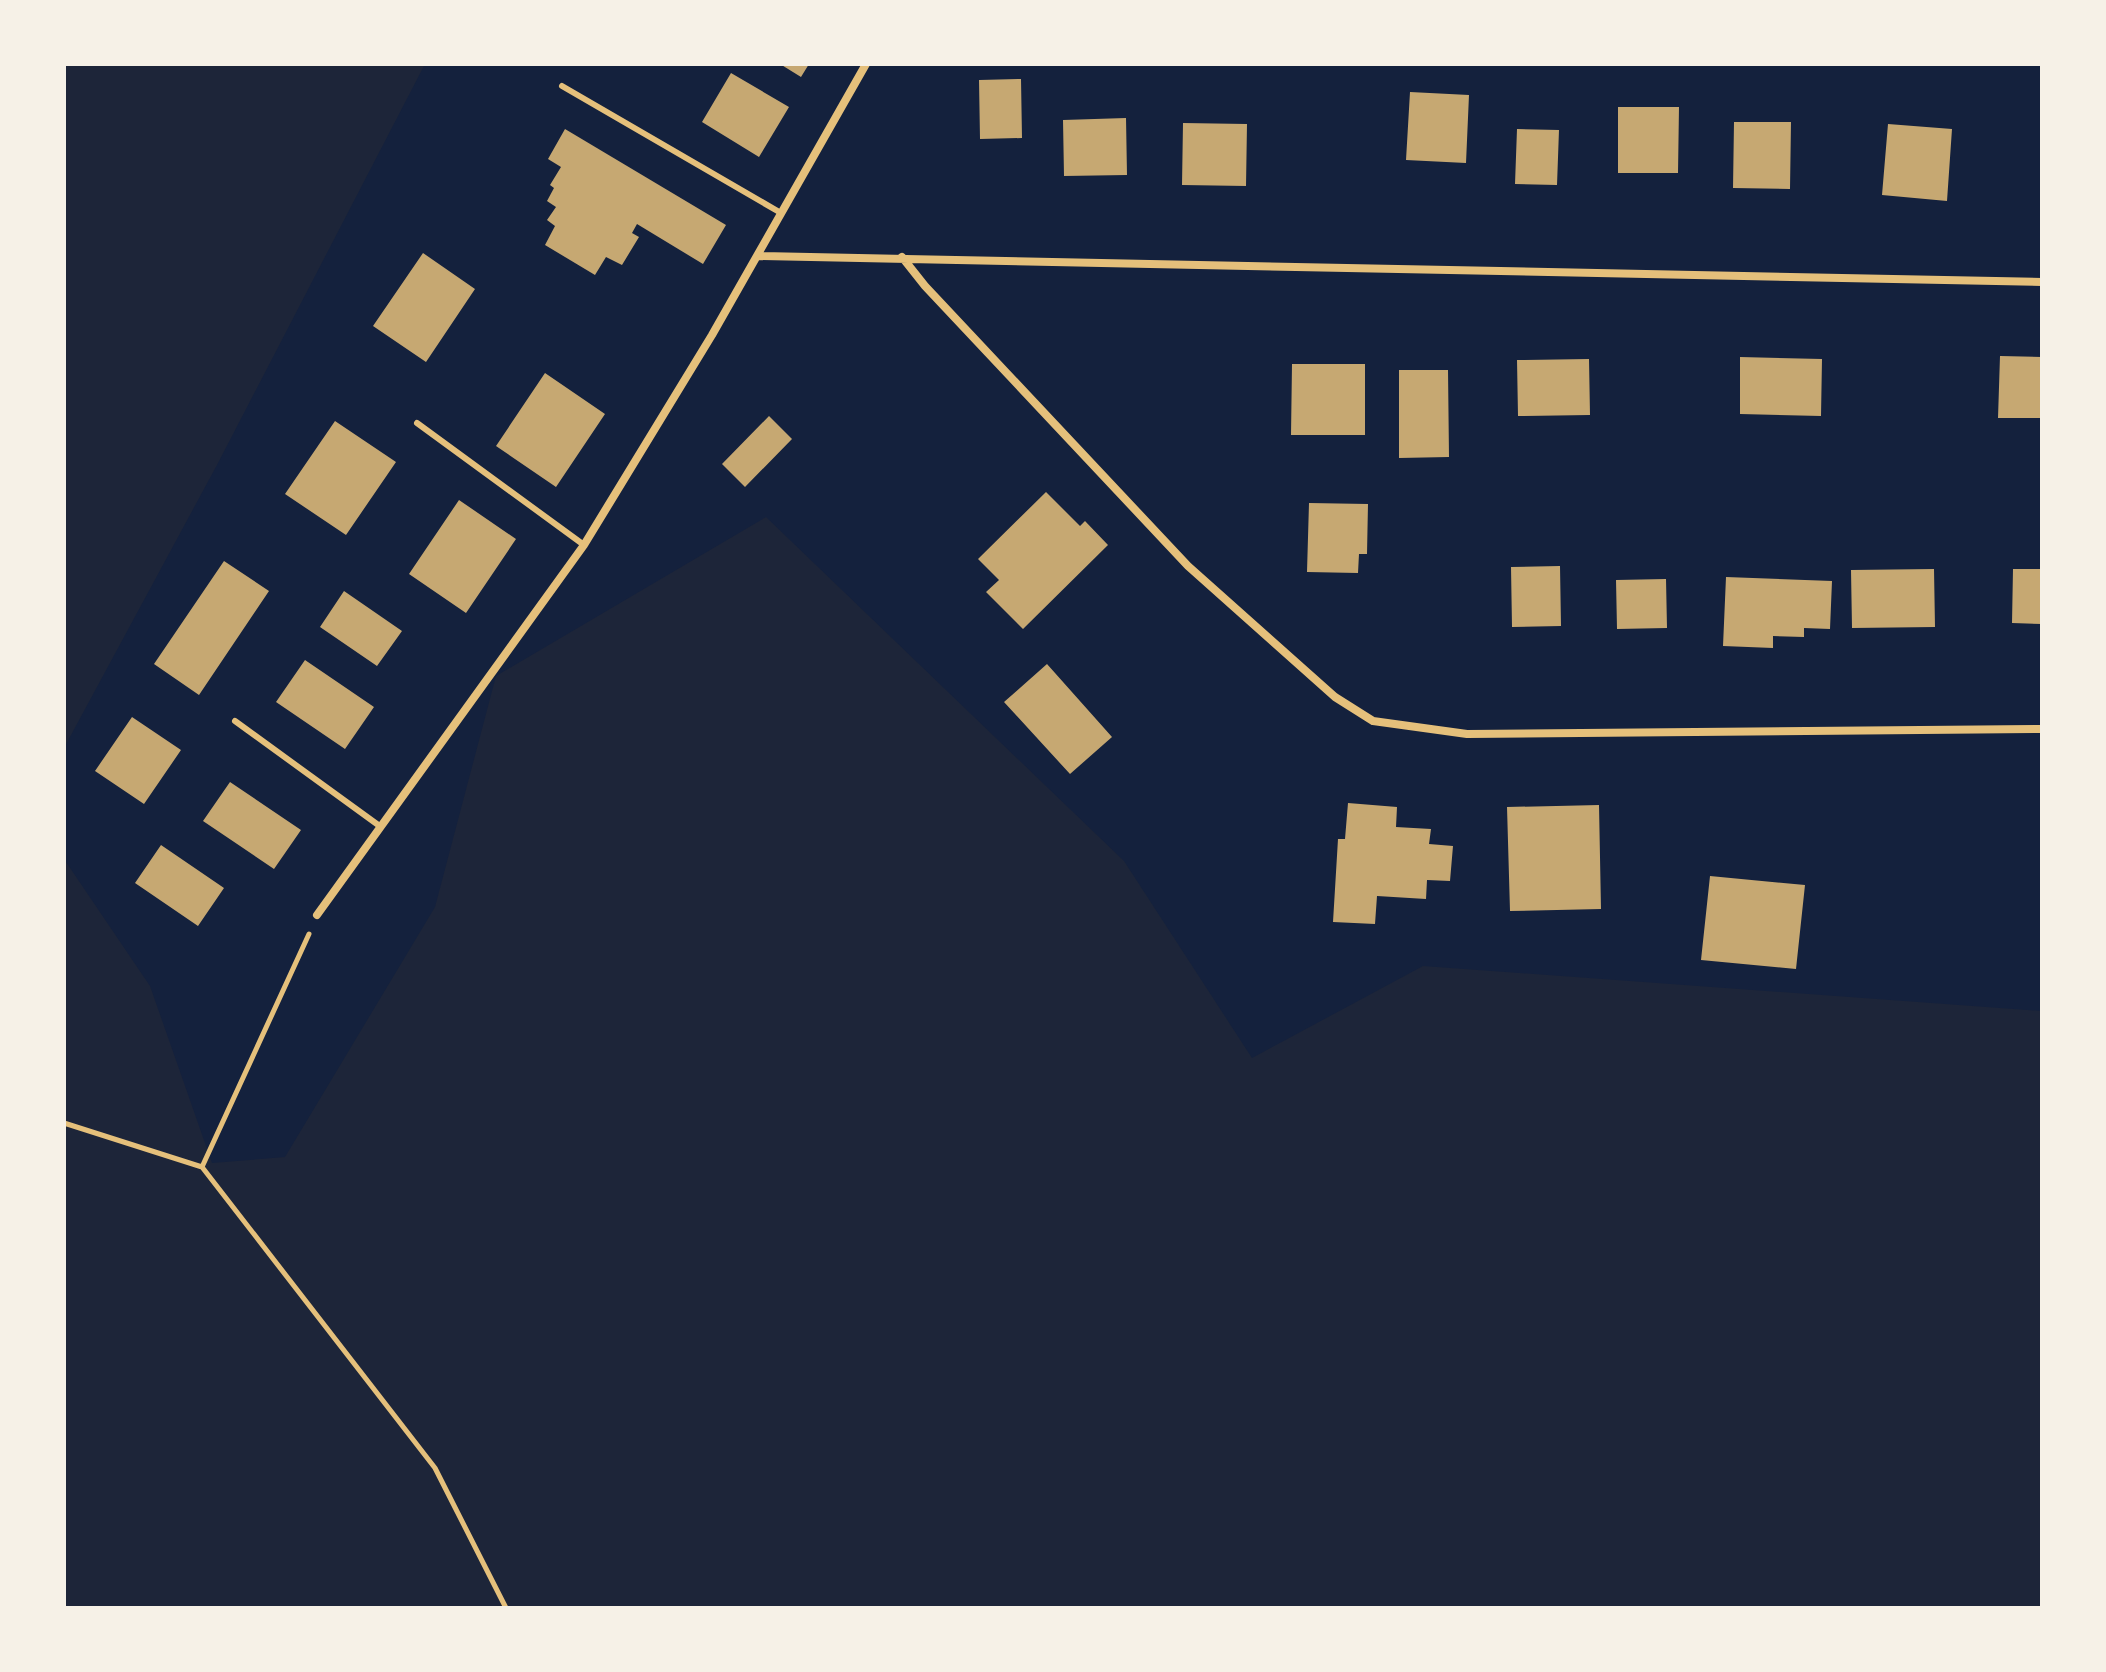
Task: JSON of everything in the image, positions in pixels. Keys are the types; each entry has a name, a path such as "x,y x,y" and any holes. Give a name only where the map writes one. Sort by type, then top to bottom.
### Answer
{"street":[{"path":"317,915 584,545 712,335 866,64"},
{"path":"757,256 2042,282"},
{"path":"902,257 925,286 1188,566 1335,697 1373,721 1467,734 2042,729"}],"lane":[{"path":"562,86 781,213"},
{"path":"417,423 584,545"},
{"path":"235,721 381,827"}],"path":[{"path":"202,1167 317,915"},
{"path":"64,1123 202,1167 435,1468 506,1608"}],"shaded area":[{"path":"64,64 425,64 217,465 64,748"},
{"path":"766,517 1124,861 1252,1058 1423,966 2042,1011 2042,1608 64,1608 64,859 150,986 212,1163 285,1157 435,907 496,676"}],"building":[{"path":"780,64 809,64 801,77"},
{"path":"731,73 789,107 759,157 702,122"},
{"path":"1021,79 1022,138 980,139 979,80"},
{"path":"1410,92 1469,95 1466,163 1406,160"},
{"path":"1618,107 1679,107 1678,173 1618,173"},
{"path":"1126,118 1127,175 1064,176 1063,120"},
{"path":"1734,122 1791,122 1790,189 1733,188"},
{"path":"1183,123 1247,124 1246,186 1182,185"},
{"path":"1888,124 1952,129 1947,201 1882,195"},
{"path":"565,129 726,225 703,264 637,224 632,233 639,237 622,265 606,257 595,275 545,245 555,226 547,220 556,207 547,201 554,188 550,185 561,167 548,159"},
{"path":"1517,129 1559,130 1557,185 1515,184"},
{"path":"423,253 475,289 426,362 373,326"},
{"path":"2000,356 2042,357 2042,418 1998,418"},
{"path":"1740,357 1822,359 1821,416 1740,414"},
{"path":"1589,359 1590,415 1518,416 1517,360"},
{"path":"1292,364 1365,364 1365,435 1291,435"},
{"path":"1399,370 1448,370 1449,457 1399,458"},
{"path":"545,373 605,414 556,487 496,446"},
{"path":"769,416 792,439 745,487 722,464"},
{"path":"335,421 396,462 346,535 285,494"},
{"path":"1046,492 1080,526 1085,521 1108,545 1023,629 986,592 999,580 978,559"},
{"path":"459,500 516,539 466,613 409,574"},
{"path":"1309,503 1368,504 1367,554 1359,554 1358,573 1307,572"},
{"path":"224,561 269,591 199,695 154,664"},
{"path":"1560,566 1561,626 1512,627 1511,567"},
{"path":"1934,569 1935,627 1852,628 1851,570"},
{"path":"2013,569 2042,569 2042,624 2012,623"},
{"path":"1726,577 1832,581 1830,629 1804,628 1804,637 1773,636 1773,648 1723,646"},
{"path":"1666,579 1667,628 1617,629 1616,580"},
{"path":"344,591 402,631 377,666 320,627"},
{"path":"305,660 374,707 345,749 276,702"},
{"path":"1047,664 1112,737 1070,774 1004,702"},
{"path":"132,717 181,750 144,804 95,771"},
{"path":"230,782 301,830 274,869 203,821"},
{"path":"1348,803 1397,807 1396,827 1431,829 1429,844 1453,846 1450,881 1427,880 1426,899 1377,896 1375,924 1333,922 1338,839 1345,839"},
{"path":"1599,805 1601,909 1510,911 1507,807"},
{"path":"161,845 224,888 198,926 135,883"},
{"path":"1710,876 1805,885 1796,969 1701,960"}]}
